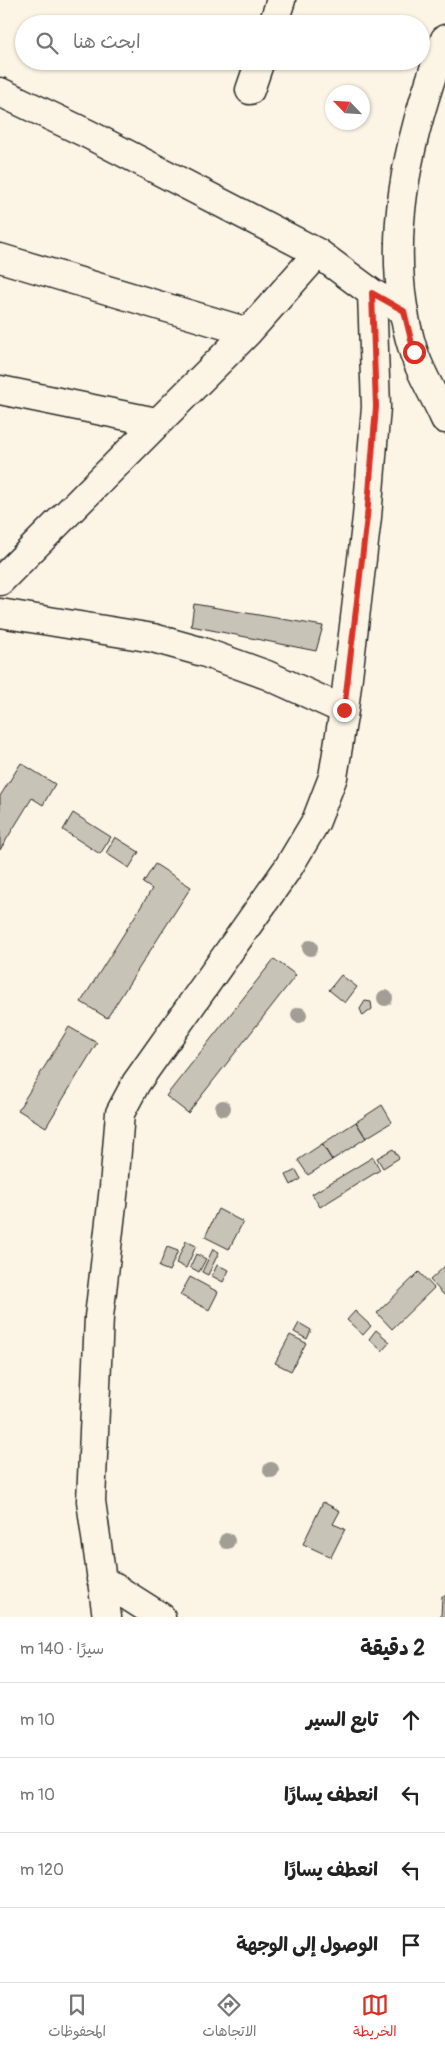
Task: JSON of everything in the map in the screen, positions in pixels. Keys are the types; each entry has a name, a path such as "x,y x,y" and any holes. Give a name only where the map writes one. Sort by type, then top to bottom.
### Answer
{"street":[{"path":"276,15 281,0"},
{"path":"445,39 410,152 403,190 398,253 404,311 414,352 445,419"},
{"path":"250,90 257,70"},
{"path":"0,92 88,134 318,253 372,293 404,311"},
{"path":"0,581 156,422 248,332 318,253"},
{"path":"0,258 248,332"},
{"path":"106,1617 91,1491 99,1317 114,1187 120,1113 136,1084 288,868 316,820 333,777 344,710 367,517 376,407 372,293"},
{"path":"0,390 156,422"},
{"path":"0,613 170,642 267,675 344,710"},
{"path":"101,1578 161,1617"}],"building":[{"path":"194,604 323,626 316,651 191,626"},
{"path":"21,763 55,784 43,805 32,798 0,850 0,796"},
{"path":"73,813 111,837 100,854 63,830"},
{"path":"115,837 139,852 129,868 106,853"},
{"path":"155,864 191,887 107,1018 81,1002 152,889 143,883"},
{"path":"274,959 296,975 188,1113 166,1096"},
{"path":"341,975 357,987 345,1003 329,990"},
{"path":"365,1001 371,1002 372,1009 363,1016 360,1009"},
{"path":"69,1027 97,1043 46,1127 18,1110"},
{"path":"382,1105 392,1122 366,1138 356,1122"},
{"path":"356,1122 366,1138 332,1160 322,1144"},
{"path":"322,1144 332,1160 308,1175 298,1160"},
{"path":"393,1149 399,1158 383,1168 377,1158"},
{"path":"373,1157 380,1170 320,1207 312,1194"},
{"path":"296,1170 301,1179 291,1185 286,1175"},
{"path":"218,1209 243,1222 229,1249 205,1237"},
{"path":"186,1241 196,1246 186,1268 176,1263"},
{"path":"167,1247 178,1251 169,1271 159,1267"},
{"path":"213,1249 219,1252 208,1275 202,1272"},
{"path":"196,1254 206,1259 199,1272 190,1267"},
{"path":"217,1265 229,1270 223,1282 212,1276"},
{"path":"445,1266 445,1295 444,1295 430,1280"},
{"path":"419,1272 434,1288 392,1329 377,1313"},
{"path":"190,1277 218,1292 209,1310 180,1295"},
{"path":"355,1311 371,1326 363,1335 347,1320"},
{"path":"299,1323 311,1330 307,1339 294,1332"},
{"path":"376,1330 390,1342 382,1351 369,1339"},
{"path":"290,1335 306,1343 291,1371 275,1363"},
{"path":"323,1502 340,1511 333,1524 345,1529 331,1557 303,1544"},
{"path":"442,1596 445,1596 445,1617 441,1617"}],"route":[{"path":"344,710 367,517 376,407 372,293 404,311 414,352"}]}
